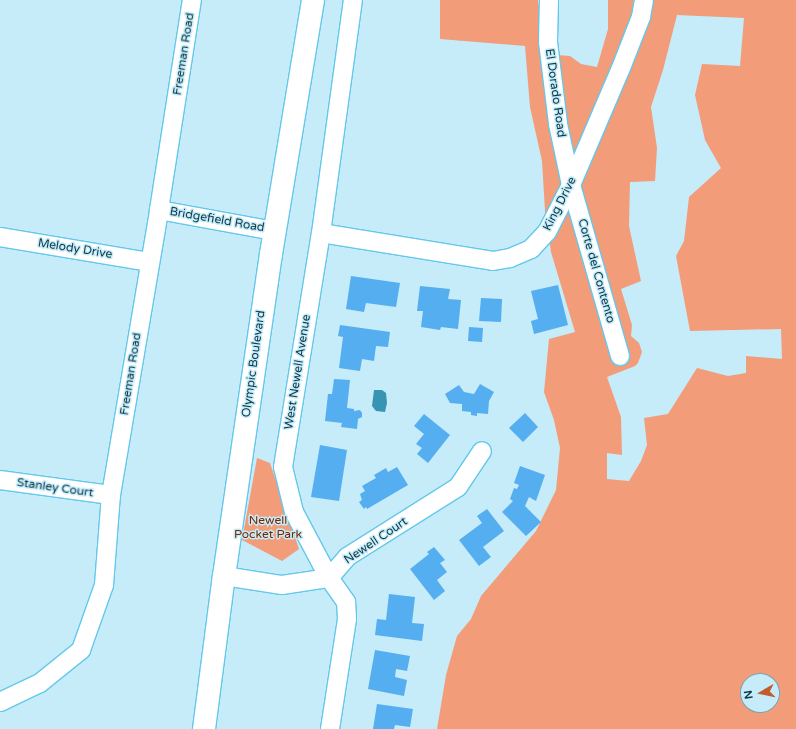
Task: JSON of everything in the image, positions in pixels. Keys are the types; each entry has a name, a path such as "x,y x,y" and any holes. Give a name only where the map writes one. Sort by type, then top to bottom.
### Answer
{"main road":[{"name":"Olympic Boulevard","path":"204,729 224,576 274,231 313,0"}],"street":[{"name":"Freeman Road","path":"6,700 40,683 81,650 104,585 111,496 159,210 192,0"},
{"name":"West Newell Avenue","path":"330,729 347,619 346,602 329,578 294,512 282,467 321,233 353,0"},
{"name":"El Dorado Road","path":"549,0 548,42 558,124 571,185"},
{"name":"King Drive","path":"321,233 493,261 510,258 531,249 547,232 571,185 621,68 641,17 644,0"},
{"name":"Corte del Contento","path":"571,185 620,356"},
{"name":"Bridgefield Road","path":"159,210 274,231"},
{"name":"Melody Drive","path":"0,237 150,262"},
{"name":"Newell Court","path":"329,578 347,558 458,487 482,451"},
{"name":"Stanley Court","path":"0,480 111,496"},
{"path":"224,576 282,584 329,578"}],"green space":[{"path":"440,0 538,0 543,54 570,56 581,64 597,67 608,29 608,0 796,0 796,729 437,729 446,675 457,636 471,619 481,596 536,531 556,490 560,448 554,420 544,392 549,339 575,332 551,252 545,211 542,161 530,107 525,46 440,39","holes":["677,15 744,18 740,66 702,64 695,95 705,140 721,168 689,197 684,241 676,256 690,331 781,329 782,359 746,356 746,373 728,376 697,368 668,414 644,418 647,445 641,461 629,481 607,479 607,453 622,455 621,417 607,377 635,366 638,363 642,352 639,343 631,336 632,325 621,289 641,281 629,226 630,182 655,181 657,148 651,107 663,70"]},
{"name":"Newell Pocket Park","path":"257,458 270,463 299,549 282,561 242,540"}],"water":[{"path":"374,390 382,390 386,393 387,403 385,412 376,411 372,406"}],"building":[{"path":"351,276 400,283 396,307 366,303 364,312 346,309"},
{"path":"558,285 568,325 534,334 531,321 538,319 531,291"},
{"path":"420,286 450,289 448,299 461,300 458,329 441,327 440,330 421,327 423,311 417,311"},
{"path":"481,298 502,299 501,322 479,321"},
{"path":"340,325 390,332 388,347 376,346 374,361 362,359 360,371 339,368 343,337 338,336"},
{"path":"469,327 483,328 482,342 468,341"},
{"path":"334,379 350,380 347,408 354,409 354,411 360,410 362,413 362,417 358,419 357,429 341,427 342,423 325,421 328,394 332,394"},
{"path":"480,384 494,392 489,401 488,414 477,413 477,416 471,415 471,412 462,411 462,404 450,403 445,394 459,385 464,392 474,394"},
{"path":"525,413 538,427 523,442 509,428"},
{"path":"424,414 450,435 428,463 417,454 422,448 416,444 424,434 414,426"},
{"path":"320,445 347,450 339,501 311,497"},
{"path":"520,466 545,475 536,501 529,497 525,506 541,522 526,536 502,512 513,501 510,499 514,488 517,489 519,485 514,483"},
{"path":"397,467 408,485 367,509 366,507 364,509 359,502 362,500 360,494 365,491 362,486 376,478 374,475 386,468 388,472"},
{"path":"487,509 504,531 483,547 491,557 479,566 459,540 482,523 477,516"},
{"path":"434,547 445,560 440,563 447,572 437,580 445,591 434,600 410,569 429,554 427,552"},
{"path":"389,594 415,597 412,623 424,624 422,641 375,635 377,619 386,620"},
{"path":"375,650 410,656 407,671 396,669 395,677 407,680 404,696 368,689"},
{"path":"377,704 413,709 410,727 395,725 394,729 373,729"}]}
